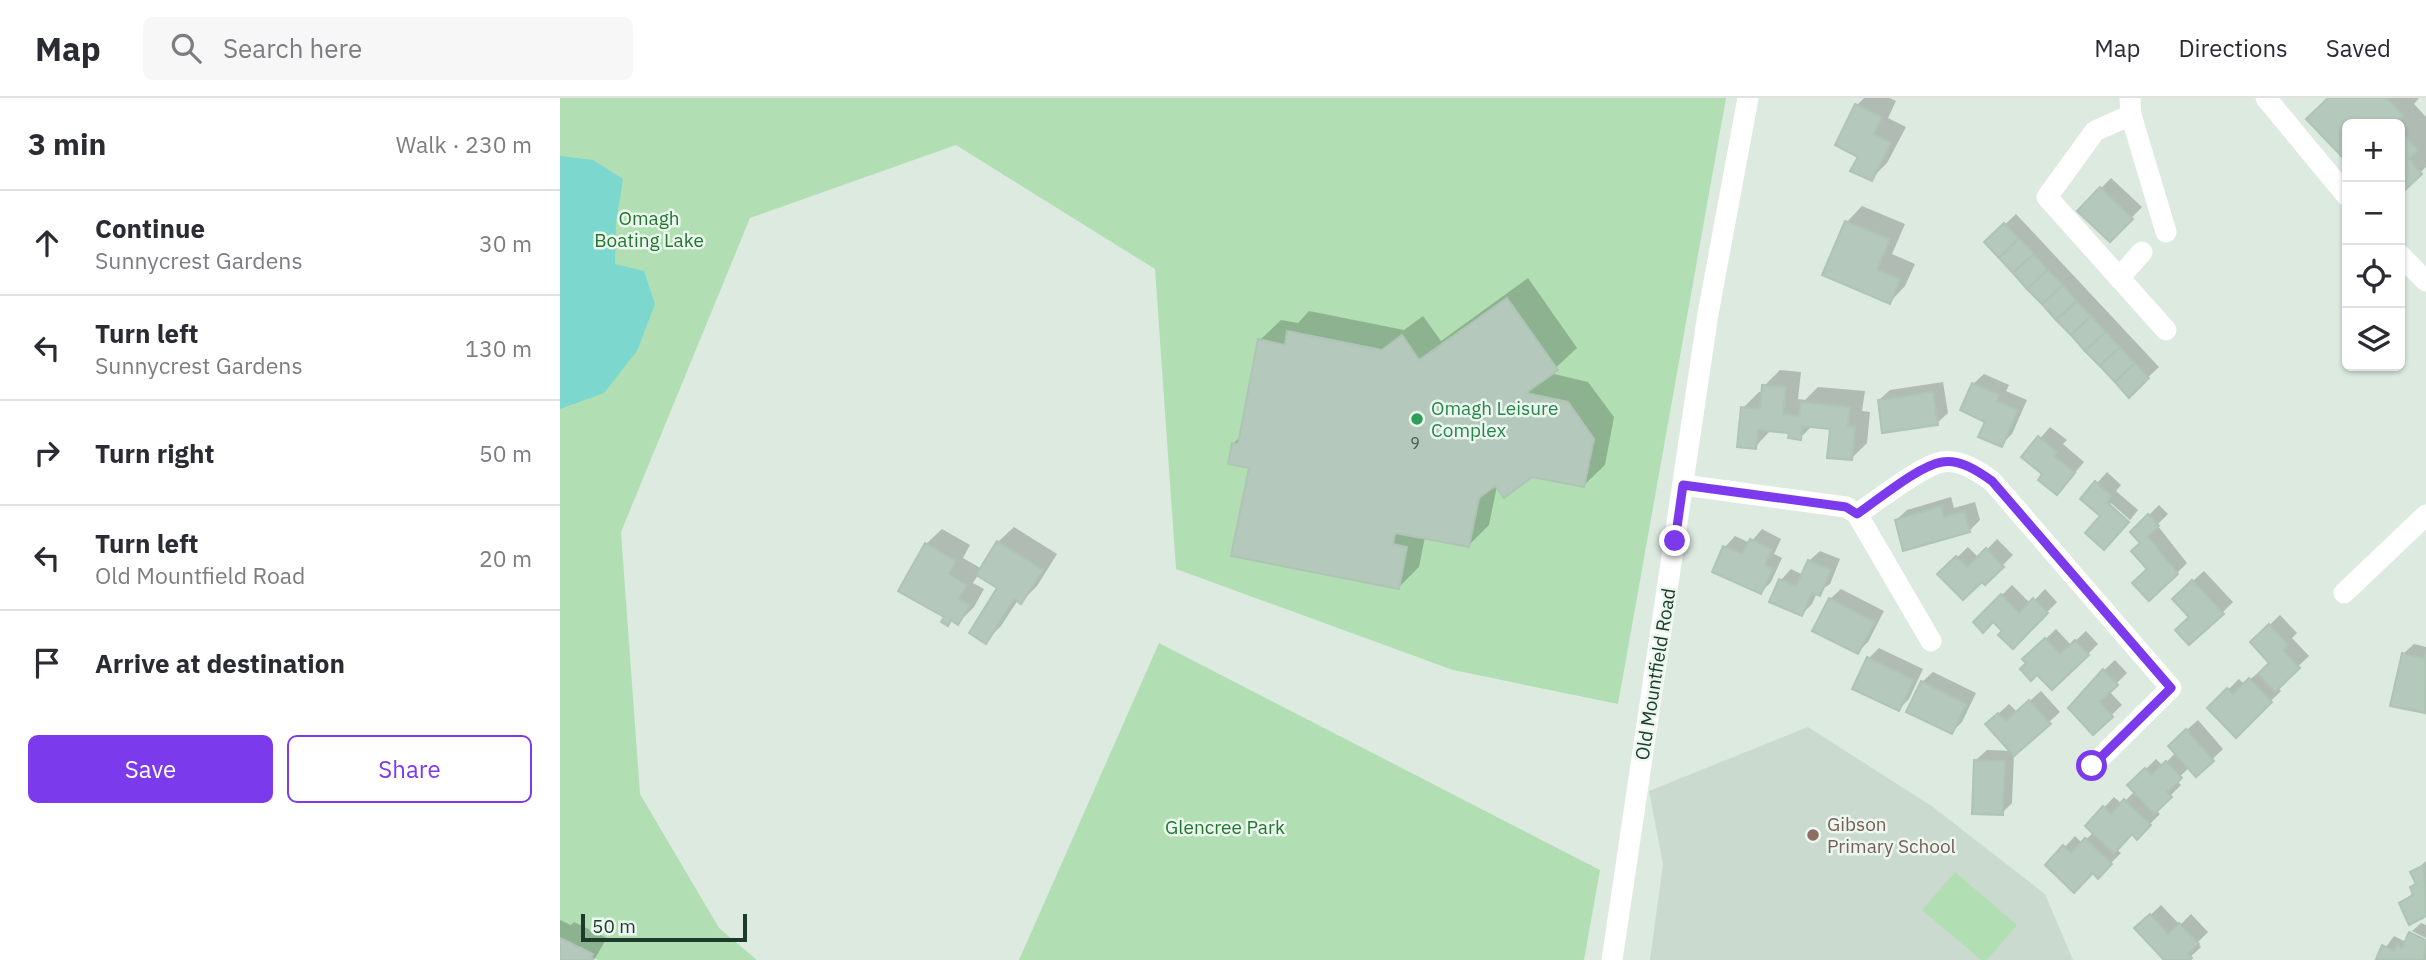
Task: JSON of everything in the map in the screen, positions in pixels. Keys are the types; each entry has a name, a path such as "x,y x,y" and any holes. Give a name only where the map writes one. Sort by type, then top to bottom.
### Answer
{"street":[{"name":"Old Mountfield Road","path":"1612,960 1708,314 1748,98"},
{"path":"2266,98 2342,190"},
{"path":"2166,232 2131,106 2095,131 2047,197 2166,330"},
{"path":"2119,278 2142,252"},
{"path":"2405,260 2426,281"},
{"path":"1857,514 1925,469 1942,462 1974,469 1992,481 2171,688 2092,766"},
{"path":"1683,485 1846,507 1857,514 1931,641"},
{"path":"2344,593 2426,516"}],"shaded area":[{"name":"Gibson Primary School","path":"1808,727 1933,807 2045,894 2073,960 1650,960 1663,864 1649,791"}],"green space":[{"name":"Omagh Leisure Complex","path":"560,98 1726,98 1618,704 1453,670 1176,569 1155,269 956,145 750,218 621,532 640,794 719,928 757,960 598,960 560,940"},
{"name":"Glencree Park","path":"1159,643 1600,870 1584,960 1019,960"},
{"path":"1955,872 2017,925 1987,960 1981,960 1922,910"}],"water":[{"path":"560,156 593,160 623,179 616,223 615,264 644,271 655,304 637,351 604,393 560,409"}],"building":[{"path":"2328,98 2387,98 2404,116 2401,119 2342,119 2342,157 2306,119"},
{"path":"1855,104 1882,117 1874,134 1891,143 1872,181 1850,171 1858,157 1835,145"},
{"path":"2405,136 2418,150 2409,159 2422,174 2405,190"},
{"path":"2100,187 2133,219 2110,242 2077,211"},
{"path":"1845,221 1890,239 1877,270 1900,279 1890,304 1822,275"},
{"path":"2004,223 2019,238 1999,258 1984,242"},
{"path":"2019,238 2034,254 2013,273 1999,258"},
{"path":"2034,254 2048,270 2027,289 2013,273"},
{"path":"2048,270 2063,285 2042,304 2027,289"},
{"path":"2063,285 2077,301 2056,320 2042,304"},
{"name":"Omagh Leisure Complex","path":"1507,298 1558,370 1526,393 1568,402 1594,439 1584,487 1532,477 1504,498 1495,486 1479,498 1469,547 1395,533 1393,544 1407,547 1399,589 1231,556 1249,468 1228,464 1232,443 1238,444 1258,339 1285,345 1287,331 1382,350 1402,335 1419,360"},
{"path":"2077,301 2091,316 2071,335 2056,320"},
{"path":"2091,316 2106,332 2085,351 2071,335"},
{"path":"2106,332 2120,347 2100,366 2085,351"},
{"path":"2120,347 2135,363 2115,382 2100,366"},
{"path":"2135,363 2149,378 2129,398 2115,382"},
{"path":"1972,383 2000,395 1997,401 2018,410 2002,447 1978,437 1985,422 1960,410"},
{"path":"1762,385 1786,387 1783,414 1799,416 1801,402 1850,407 1848,426 1855,427 1852,460 1827,458 1830,429 1802,426 1801,440 1788,438 1789,433 1758,430 1756,449 1737,447 1741,407 1760,409"},
{"path":"1933,392 1938,425 1882,433 1878,400"},
{"path":"2038,436 2057,452 2054,456 2075,473 2057,495 2038,480 2042,474 2021,457"},
{"path":"2095,481 2112,496 2107,502 2129,522 2104,550 2085,533 2100,516 2080,499"},
{"path":"1941,506 1944,517 1965,511 1970,532 1903,551 1895,520"},
{"path":"2148,514 2159,526 2148,536 2178,574 2149,601 2132,583 2147,569 2131,551 2140,543 2130,532"},
{"path":"1750,539 1772,549 1765,565 1773,568 1761,594 1712,572 1723,546 1742,554"},
{"path":"997,541 1043,570 1021,604 1014,599 986,644 969,633 997,588 976,575"},
{"path":"925,543 956,561 949,574 967,585 959,599 970,605 958,625 951,620 948,626 941,622 944,617 898,591"},
{"path":"1986,548 2004,567 1985,585 1982,582 1963,600 1937,574 1956,556 1967,567"},
{"path":"1808,560 1831,570 1820,596 1812,593 1802,616 1769,602 1779,579 1796,586"},
{"path":"2192,580 2224,614 2189,645 2175,630 2189,617 2172,599"},
{"path":"2001,594 2019,613 2033,598 2048,613 2013,649 1998,635 2002,631 1993,622 1983,633 1973,622"},
{"path":"1829,598 1875,622 1858,654 1812,631"},
{"path":"2269,624 2288,645 2283,650 2300,668 2275,692 2258,674 2269,663 2250,642"},
{"path":"2045,638 2060,654 2075,640 2089,655 2052,690 2037,675 2031,681 2020,669 2026,663 2022,659"},
{"path":"2402,653 2426,659 2425,713 2390,706"},
{"path":"1867,657 1914,680 1899,711 1852,689"},
{"path":"2103,669 2118,685 2100,702 2113,717 2093,735 2068,708"},
{"path":"2249,678 2272,702 2236,738 2207,708 2227,688 2233,694"},
{"path":"1921,681 1967,704 1952,734 1906,712"},
{"path":"2029,700 2051,724 2014,756 1985,724 1998,713 2006,721"},
{"path":"2186,729 2214,761 2196,777 2168,746"},
{"path":"1974,760 2005,761 2003,815 1972,814"},
{"path":"2166,761 2182,778 2167,792 2172,797 2154,814 2127,785 2145,768 2151,775"},
{"path":"2124,799 2151,825 2137,840 2132,834 2114,854 2085,826 2103,806 2111,814"},
{"path":"2085,838 2112,864 2098,879 2093,873 2074,893 2045,865 2063,845 2071,853"},
{"path":"2424,865 2426,916 2409,925 2399,903 2413,895 2410,887 2416,884 2410,872"},
{"path":"2150,914 2168,934 2179,923 2199,944 2188,954 2192,958 2190,960 2164,960 2134,928"},
{"path":"2409,932 2426,940 2424,960 2376,959 2382,945 2394,951 2397,945 2402,948"},
{"path":"560,938 593,954 590,960 560,960"}],"place":[{"name":"Omagh Leisure Complex","path":"1417,419"},
{"name":"Gibson Primary School","path":"1813,835"}],"route":[{"path":"1675,541 1683,485 1846,507 1857,514 1925,469 1942,462 1974,469 1992,481 2171,688 2092,766"}],"park label":[{"name":"Omagh Boating Lake","path":"649,229"}]}
